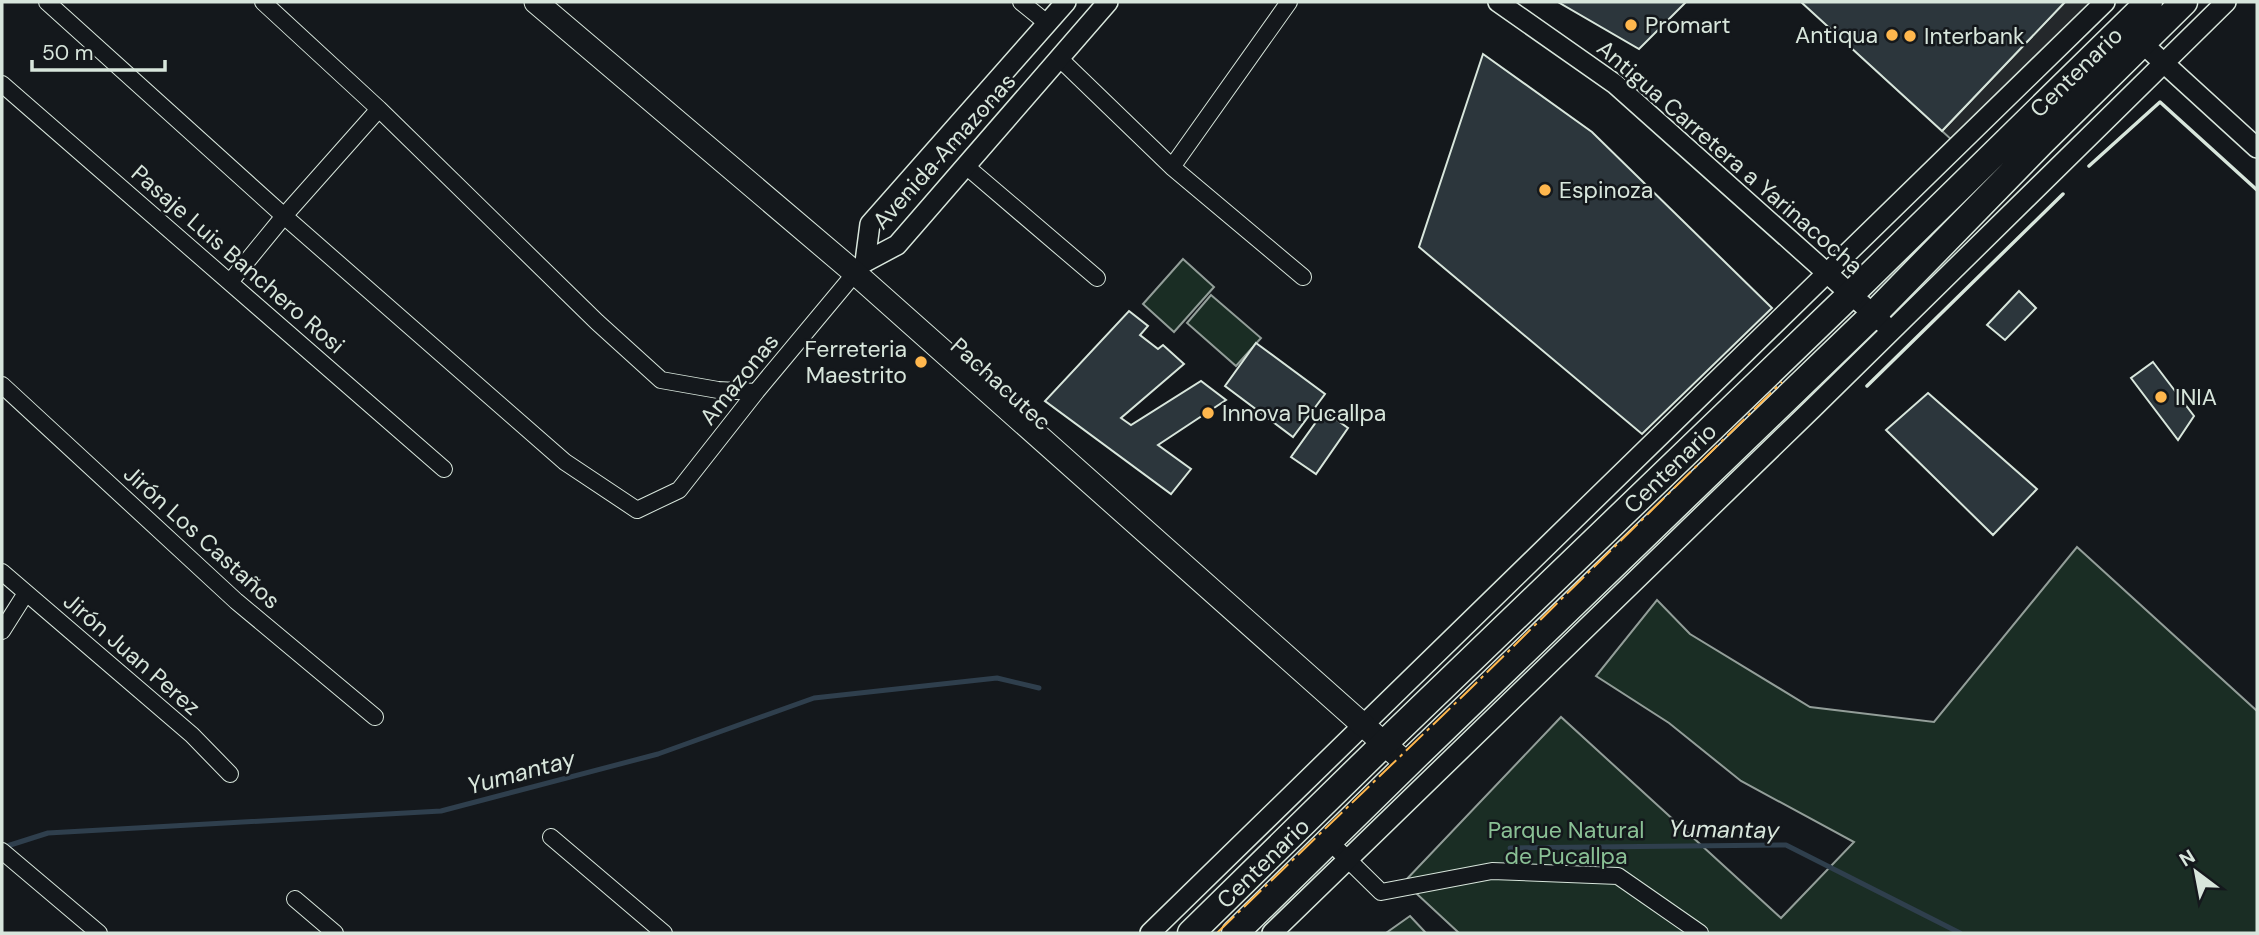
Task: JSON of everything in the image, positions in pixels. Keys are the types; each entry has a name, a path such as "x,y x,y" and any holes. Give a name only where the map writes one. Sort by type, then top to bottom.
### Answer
{"highway":[{"name":"Centenario","path":"1235,933 1412,759 1882,323 2133,35 2148,2"},
{"name":"Centenario","path":"1191,933 1851,294 2133,35 2182,2"}],"main road":[{"name":"Pachacutec","path":"536,2 860,267"},
{"name":"Pachacutec","path":"559,2 1412,759"}],"street":[{"path":"47,2 284,216"},
{"path":"263,2 379,109 597,322 661,380 718,390 757,392"},
{"path":"1021,2 1047,23"},
{"name":"Avenida Amazonas","path":"860,267 870,224 1066,2"},
{"name":"Avenida Amazonas","path":"860,267 897,245 1108,2"},
{"path":"1172,167 1289,2"},
{"name":"Antigua Carretera a Yarinacocha","path":"1498,2 1615,84 1882,323"},
{"path":"1150,933 2105,2"},
{"path":"1272,933 1437,773 1882,323 2163,64 2226,2"},
{"path":"2133,35 2257,148"},
{"path":"1059,58 1172,167 1303,277"},
{"name":"Pasaje Luis Banchero Rosi","path":"2,84 444,469"},
{"path":"230,282 284,216 379,109"},
{"path":"967,167 1097,278"},
{"name":"Amazonas","path":"284,216 565,462 637,510 679,490 860,267"},
{"name":"Jirón Los Castaños","path":"2,385 236,601 375,717"},
{"name":"Jirón Juan Perez","path":"2,572 192,735 230,774"},
{"path":"2,631 26,593"},
{"name":"Pachacutec","path":"1412,759 1437,773"},
{"path":"551,837 663,933"},
{"path":"1329,841 1381,892 1492,872 1618,876 1700,933"},
{"path":"7,855 99,933"},
{"path":"295,898 335,933"}],"green space":[{"path":"1183,259 1214,287 1174,332 1143,304"},
{"path":"1211,295 1261,338 1236,366 1187,323"},
{"name":"Parque Natural de Pucallpa","path":"2077,547 2257,711 2257,933 1459,933 1404,882 1561,717 1781,918 1854,842 1741,781 1669,723 1596,676 1657,600 1690,634 1810,707 1934,722"},
{"path":"1410,916 1426,933 1386,933"}],"shaded area":[{"path":"2065,2 2104,2 1954,142 1942,131"}],"building":[{"name":"Promart","path":"1558,2 1686,2 1639,49"},
{"path":"1801,2 2065,2 1942,131"},
{"name":"Espinoza","path":"1483,54 1592,132 1772,308 1642,434 1419,247"},
{"path":"2019,291 2036,308 2005,340 1987,325"},
{"path":"1129,311 1148,326 1140,335 1158,349 1163,345 1184,364 1121,418 1131,425 1201,381 1226,400 1158,445 1191,469 1171,494 1045,401"},
{"path":"1256,343 1325,394 1293,437 1225,386"},
{"path":"2153,362 2194,416 2178,440 2131,378"},
{"path":"1928,393 2037,489 1993,535 1886,430"},
{"path":"1324,411 1348,428 1316,474 1291,457"}],"waterway":[{"name":"Yumantay","path":"4,847 48,833 441,811 658,754 814,698 997,678 1039,688"},
{"name":"Yumantay","path":"1510,848 1786,845 1960,933"}],"wall":[{"path":"2089,166 2160,102 2257,190"},
{"path":"1867,386 2063,194"}],"power":[{"path":"1217,933 1782,382"}],"place":[{"name":"Promart","path":"1631,25"},
{"name":"Antiqua","path":"1892,35"},
{"name":"Interbank","path":"1910,36"},
{"name":"Espinoza","path":"1545,190"},
{"name":"Ferreteria Maestrito","path":"921,362"},
{"name":"INIA","path":"2161,397"},
{"name":"Innova Pucallpa","path":"1208,413"}]}
